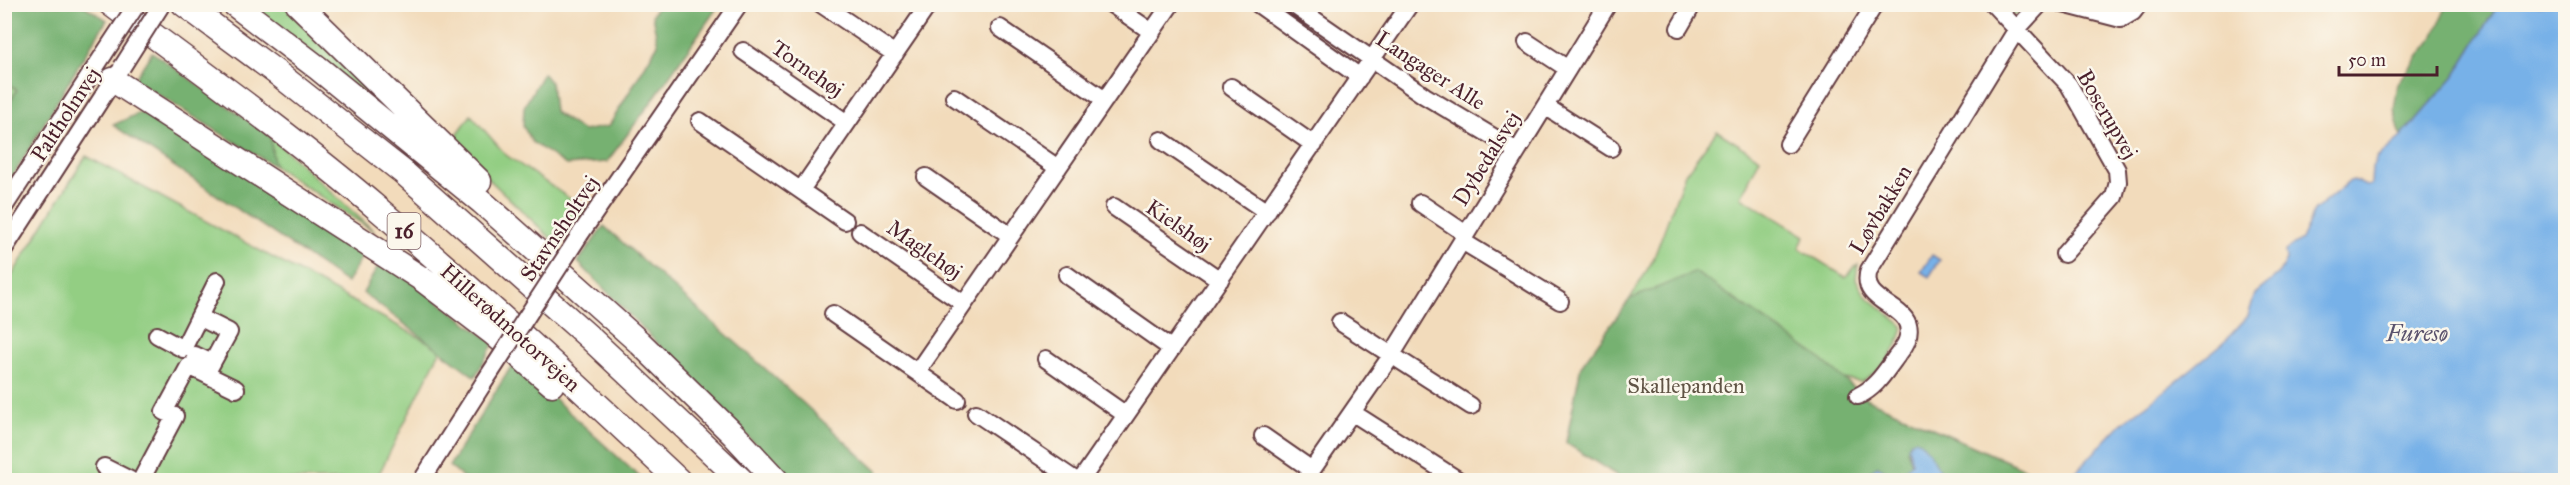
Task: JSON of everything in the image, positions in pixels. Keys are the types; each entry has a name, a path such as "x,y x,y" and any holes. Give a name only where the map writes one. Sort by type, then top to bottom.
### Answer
{"highway":[{"name":"Hillerødmotorvejen","path":"111,4 258,112 377,208 562,370 678,480"},
{"name":"Hillerødmotorvejen","path":"184,4 281,76 403,172 590,338 741,480"},
{"path":"234,4 411,143 482,202 639,342 777,480"},
{"path":"298,4 597,295 639,342"},
{"path":"109,67 422,279 492,333 661,480"}],"street":[{"name":"Paltholmvej","path":"4,249 109,67 136,4"},
{"name":"Paltholmvej","path":"4,207 109,67 162,4"},
{"name":"Stavnsholtvej","path":"422,480 581,233 739,4"},
{"path":"821,4 895,54"},
{"name":"Tornehøj","path":"801,190 929,4"},
{"path":"1111,4 1152,32"},
{"name":"Maglehøj","path":"917,372 1171,4"},
{"path":"1258,4 1360,77"},
{"name":"Langager Alle","path":"1292,4 1425,96 1517,151"},
{"name":"Kielshøj","path":"1081,480 1410,4"},
{"name":"Dybedalsvej","path":"1263,436 1309,475 1391,356 1608,4"},
{"path":"1679,28 1693,4"},
{"path":"1788,144 1875,4"},
{"name":"Boserupvej","path":"1993,4 2069,85 2118,170 2114,197 2064,254"},
{"path":"2017,29 2040,4"},
{"path":"2063,4 2121,19 2133,12 2139,4"},
{"path":"1000,28 1105,100"},
{"name":"Løvbakken","path":"1858,396 1873,389 1907,341 1909,325 1903,314 1876,298 1867,287 1866,279 1869,270 2017,29"},
{"path":"1527,42 1568,69"},
{"name":"Tornehøj","path":"743,51 847,123"},
{"path":"1231,87 1314,145"},
{"path":"954,97 1058,168"},
{"name":"Dybedalsvej","path":"1545,106 1611,147"},
{"path":"700,121 845,221"},
{"path":"1161,140 1267,212"},
{"path":"926,177 1011,236"},
{"name":"Dybedalsvej","path":"1420,203 1464,237 1560,301"},
{"name":"Kielshøj","path":"1114,207 1220,280"},
{"name":"Maglehøj","path":"860,232 964,304"},
{"path":"1067,275 1173,348"},
{"path":"141,480 175,416 164,412 189,356 198,317 217,281"},
{"path":"833,314 957,400"},
{"path":"198,317 229,332 209,369"},
{"path":"1340,322 1471,406"},
{"path":"157,335 236,389"},
{"path":"1046,359 1126,415"},
{"path":"976,413 1075,480"},
{"path":"1353,413 1458,480"},
{"path":"104,467 129,480"}],"green space":[{"path":"5,4 83,5 107,20 5,189 5,110 17,90 5,82"},
{"path":"249,5 283,5 430,144"},
{"path":"658,5 719,5 607,162 566,165 532,142 523,126 524,107 543,73 551,83 554,112 583,131 609,126 658,44 652,15"},
{"path":"2001,5 2029,5 2018,15 2010,15"},
{"path":"2447,5 2498,5 2454,77 2401,137 2394,110 2398,83 2433,38"},
{"path":"152,52 270,136 274,166 134,80"},
{"path":"5,82 17,90 5,110"},
{"path":"141,112 366,249 347,283 113,125"},
{"path":"471,115 506,155 588,211 573,226 559,246 451,143"},
{"name":"Skallepanden","path":"1717,131 1760,158 1741,197 1805,236 1799,248 1845,277 1858,264 1856,279 1865,295 1903,326 1894,352 1877,371 1862,382 1844,379 1867,399 2049,480 1944,480 1937,466 1906,469 1906,480 1624,480 1566,443 1581,366 1630,299 1653,260 1685,174"},
{"path":"270,136 375,232 274,166"},
{"path":"86,156 441,349 376,480 5,480 4,288"},
{"path":"604,226 887,480 790,480 578,262"},
{"path":"382,259 494,343 475,377 363,293"},
{"name":"Skallepanden","path":"1695,272 1816,355 1867,399 2049,480 1944,480 1920,442 1907,450 1912,462 1905,472 1906,480 1891,480 1893,476 1878,466 1861,480 1624,480 1566,443 1581,366 1630,299"},
{"path":"514,362 643,480 466,480 449,466"}],"water":[{"name":"Furesø","path":"2498,5 2565,5 2565,480 2068,480 2123,422 2223,343 2248,316 2255,294 2278,275 2286,260 2285,251 2301,240 2314,211 2350,181 2354,180 2366,186 2371,185 2372,168 2377,158 2401,137 2454,77"},
{"path":"1932,255 1940,260 1929,277 1921,272"},
{"path":"1916,440 1929,452 1944,480 1906,480 1905,470 1912,462 1908,446 1911,441"},
{"path":"1877,466 1894,476 1891,480 1861,480"}]}
